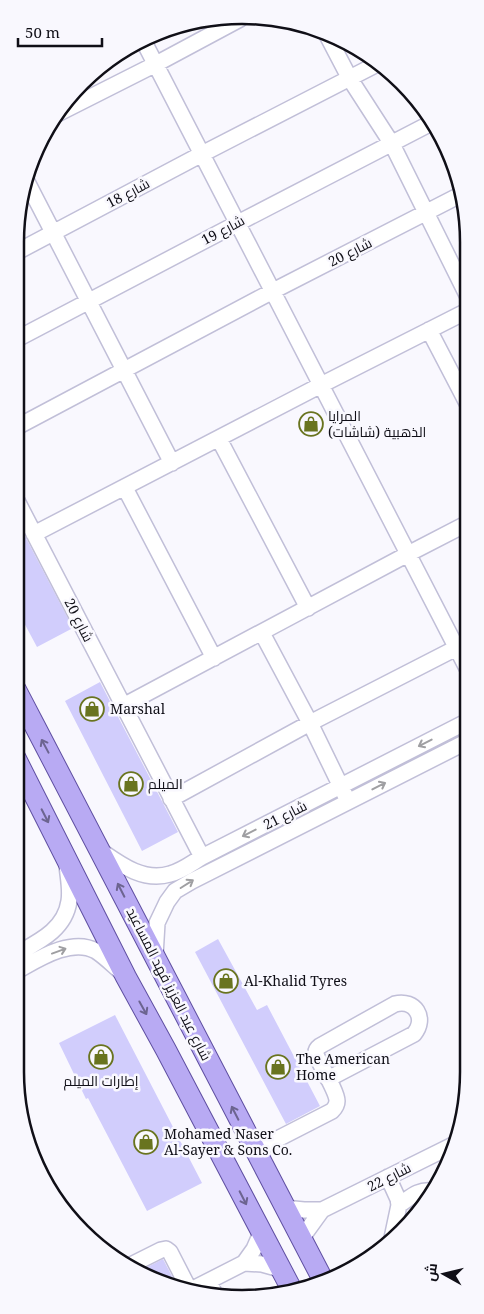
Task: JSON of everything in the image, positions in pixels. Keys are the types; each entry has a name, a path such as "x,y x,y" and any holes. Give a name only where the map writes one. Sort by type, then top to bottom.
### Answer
{"main road":[{"name":"شارع عبد العزيز فهد المساعيد","path":"24,705 320,1276"},
{"path":"24,774 126,977 289,1285"},
{"path":"166,1050 187,1068 239,1169 245,1175 250,1176 256,1173 260,1167 256,1155"}],"street":[{"path":"70,107 231,24"},
{"path":"331,42 350,79 392,144 460,281"},
{"path":"146,46 408,554 460,642"},
{"name":"شارع 18","path":"24,248 202,154 372,67"},
{"name":"شارع 19","path":"24,335 238,222 426,126"},
{"path":"31,187 172,463"},
{"name":"شارع 20","path":"24,423 273,291 456,197"},
{"path":"34,534 460,314"},
{"path":"429,330 460,388"},
{"path":"219,439 308,608"},
{"path":"125,488 214,658"},
{"name":"شارع 20","path":"24,515 202,857"},
{"path":"123,706 460,528"},
{"path":"262,633 310,723 348,801"},
{"path":"171,799 310,723 460,646"},
{"name":"شارع 21","path":"100,851 131,871 159,876 170,874 460,725"},
{"name":"شارع 21","path":"155,956 157,923 167,902 175,892 192,881 460,745"},
{"path":"24,950 48,935 63,920 70,894 66,856"},
{"path":"24,968 61,949 78,946 96,951 126,977"},
{"path":"256,1155 332,1111 337,1104 338,1100 316,1054 317,1048 395,1004 409,1005 417,1011 419,1025 414,1034 328,1079"},
{"name":"شارع 22","path":"284,1208 322,1210 447,1148"},
{"path":"388,1177 399,1205 394,1228"},
{"path":"399,1205 417,1192 425,1190"},
{"name":"شارع 22","path":"301,1239 322,1210"},
{"path":"199,1286 244,1263 254,1249 261,1233"},
{"path":"136,1263 166,1249 170,1252 186,1283"},
{"path":"244,1263 262,1264 280,1269"},
{"path":"209,1281 212,1288"}],"building":[{"path":"24,534 73,628 37,647 24,623"},
{"name":"الميلم","path":"100,682 178,832 142,851 65,701"},
{"name":"The American Home","path":"218,939 257,1010 267,1005 320,1106 286,1124 195,952"},
{"name":"Mohamed Naser Al-Sayer & Sons Co.","path":"115,1015 202,1183 147,1211 88,1098 86,1099 59,1043"},
{"path":"163,1259 174,1279 158,1274 145,1268"}],"place":[{"name":"المرايا الذهبية (شاشات)","path":"311,424"},
{"name":"Marshal","path":"92,709"},
{"name":"الميلم","path":"131,784"},
{"name":"Al-Khalid Tyres","path":"226,981"},
{"name":"إطارات الميلم","path":"101,1057"},
{"name":"The American Home","path":"278,1067"},
{"name":"Mohamed Naser Al-Sayer & Sons Co.","path":"146,1142"}]}
